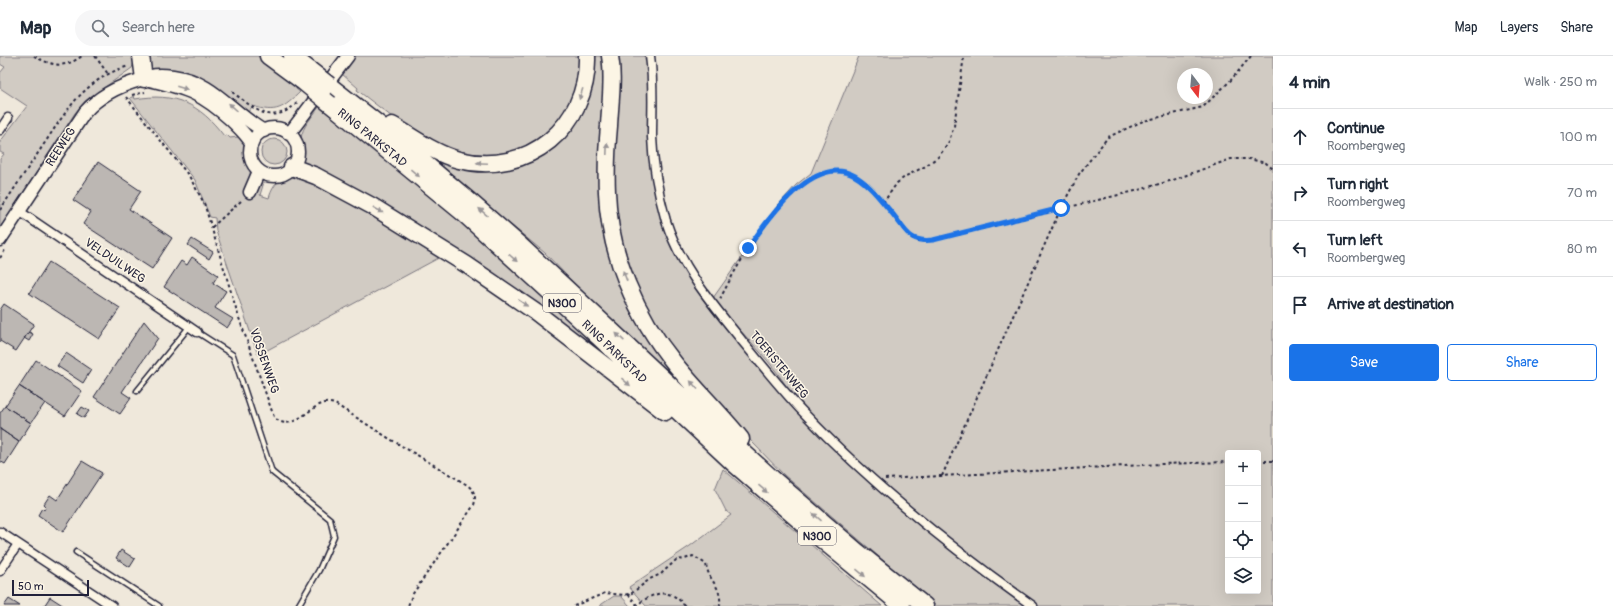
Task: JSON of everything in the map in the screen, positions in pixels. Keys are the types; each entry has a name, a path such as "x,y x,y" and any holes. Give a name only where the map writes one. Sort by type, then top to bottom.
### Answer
{"highway":[{"path":"140,56 144,79"},
{"name":"RING PARKSTAD","path":"268,56 306,76 335,99 469,218 733,463 816,535 902,606"},
{"name":"RING PARKSTAD","path":"292,56 306,76"},
{"name":"N300","path":"335,99 444,154 459,160 477,163 507,162 541,148 564,126 580,98 584,84 586,56"},
{"name":"N300","path":"610,56 611,87 607,146 607,195 612,229 621,266 637,305 656,338 675,364 720,414 772,478"},
{"name":"RING PARKSTAD","path":"335,99 416,156 522,246 685,399 772,478 858,552 925,606"},
{"name":"N300","path":"292,167 316,176 372,206 501,287 733,463"}],"street":[{"path":"289,134 348,56"},
{"name":"TOERISTENWEG","path":"650,56 653,82 653,153 658,190 667,222 677,246 694,279 715,308 802,411 831,440 950,545 1033,606"},
{"name":"REEWEG","path":"0,240 80,119 90,107 104,95 118,87 152,76 164,75 178,77 198,83 212,90 250,123 264,130"},
{"name":"REEWEG","path":"144,79 177,86 203,97 243,131 252,144"},
{"path":"0,130 8,118"},
{"path":"269,129 279,129 289,134 293,138 297,148 296,160 292,167 286,173 275,176 264,174 259,171 252,162 250,150 255,138 264,130 269,129"},
{"path":"250,192 259,171"},
{"name":"VELDUILWEG","path":"19,211 197,332"},
{"path":"0,532 112,606"},
{"path":"0,571 18,544"}],"lane":[{"path":"137,391 190,326"},
{"path":"197,332 233,355 272,472 330,519 334,536 319,570 298,606"},
{"path":"76,552 159,606"}],"path":[{"path":"34,56 50,64 57,65 69,64 82,56"},
{"path":"0,210 71,104 97,81 108,74 95,56"},
{"path":"883,203 897,183 938,157 948,144 954,126 964,56"},
{"path":"942,476 1061,208 1078,174 1108,137 1143,121 1203,107 1231,80 1251,56"},
{"name":"VOSSENWEG","path":"126,97 189,176 204,203 239,318 272,411 277,420 286,423 321,404 335,404 383,436 469,486 474,494 474,505 412,595 408,606"},
{"path":"715,308 730,278 760,230 787,199 804,183 818,176 836,171 846,172 856,176 883,203 911,237 923,241 933,240 1135,191 1173,180 1231,158 1249,159 1266,163 1273,169"},
{"path":"212,228 250,192"},
{"path":"1261,461 1273,461"},
{"path":"874,479 1225,462"},
{"path":"574,606 605,593 628,594 636,590 650,579 661,574 676,560 685,559 692,556 706,564 708,575 719,589 720,606"},
{"path":"628,594 637,605 647,597 662,592 676,597 685,606"}],"shaded area":[{"path":"0,56 136,56 132,68 85,101 75,113 0,228 0,159 4,154 0,152 0,142 27,106 0,88 0,73 5,67 0,64"},
{"path":"144,56 259,56 296,85 296,89 300,92 284,106 268,109 253,106 246,114 149,71"},
{"path":"356,56 583,56 579,93 551,135 505,158 456,155 405,127 357,90 358,88 342,74"},
{"path":"590,56 606,56 607,103 621,276 715,419 591,301 545,253 411,143 474,166 555,141"},
{"path":"613,56 646,56 651,171 669,235 683,269 710,310 743,348 794,401 777,373 767,360 713,298 777,207 796,185 811,173 859,56 1273,56 1273,606 936,606 784,475 696,383 643,309 614,223"},
{"path":"134,96 135,99 162,97 186,103 196,108 206,116 224,136 227,135 230,138 241,135 250,171 250,181 260,180 264,182 260,195 269,198 273,188 279,181 287,177 298,175 446,254 258,355 216,231 215,218 210,217 195,180 130,98"},
{"path":"319,107 333,118 335,116 433,196 645,390 459,252 396,211 299,163 301,157 302,134"},
{"path":"274,139 283,143 287,152 283,161 274,165 265,161 261,152 265,143"},
{"path":"723,469 882,606 646,606 629,587 690,546 731,515 726,511 715,489"},
{"path":"614,596 621,596 630,606 599,606"}],"building":[{"path":"98,162 141,191 129,209 172,238 152,269 83,224 91,212 73,200"},
{"path":"192,239 213,252 209,259 188,245"},
{"path":"192,257 218,275 213,283 226,291 215,308 233,319 227,328 164,287 181,261 187,265"},
{"path":"49,262 120,308 99,339 29,293"},
{"path":"4,304 34,324 16,351 0,341 0,310"},
{"path":"144,321 158,338 122,392 131,398 120,414 94,397"},
{"path":"29,332 33,334 29,341 24,338"},
{"path":"66,353 91,370 83,383 57,366"},
{"path":"36,360 82,391 65,416 19,386"},
{"path":"19,386 45,403 31,423 5,406"},
{"path":"5,406 31,423 19,442 0,429 0,413"},
{"path":"82,407 89,411 84,418 77,414"},
{"path":"0,429 19,442 5,464 0,461"},
{"path":"82,461 102,473 63,532 38,515 42,508 44,510 46,506 44,504 50,495 57,500"},
{"path":"121,550 135,559 130,567 116,558"},
{"path":"50,597 64,606 44,606"},
{"path":"9,599 20,606 4,606"}],"route":[{"path":"748,248 760,230 775,212 804,183 818,176 836,171 846,172 856,176 892,212 911,237 923,241 933,240 1061,208"}]}
